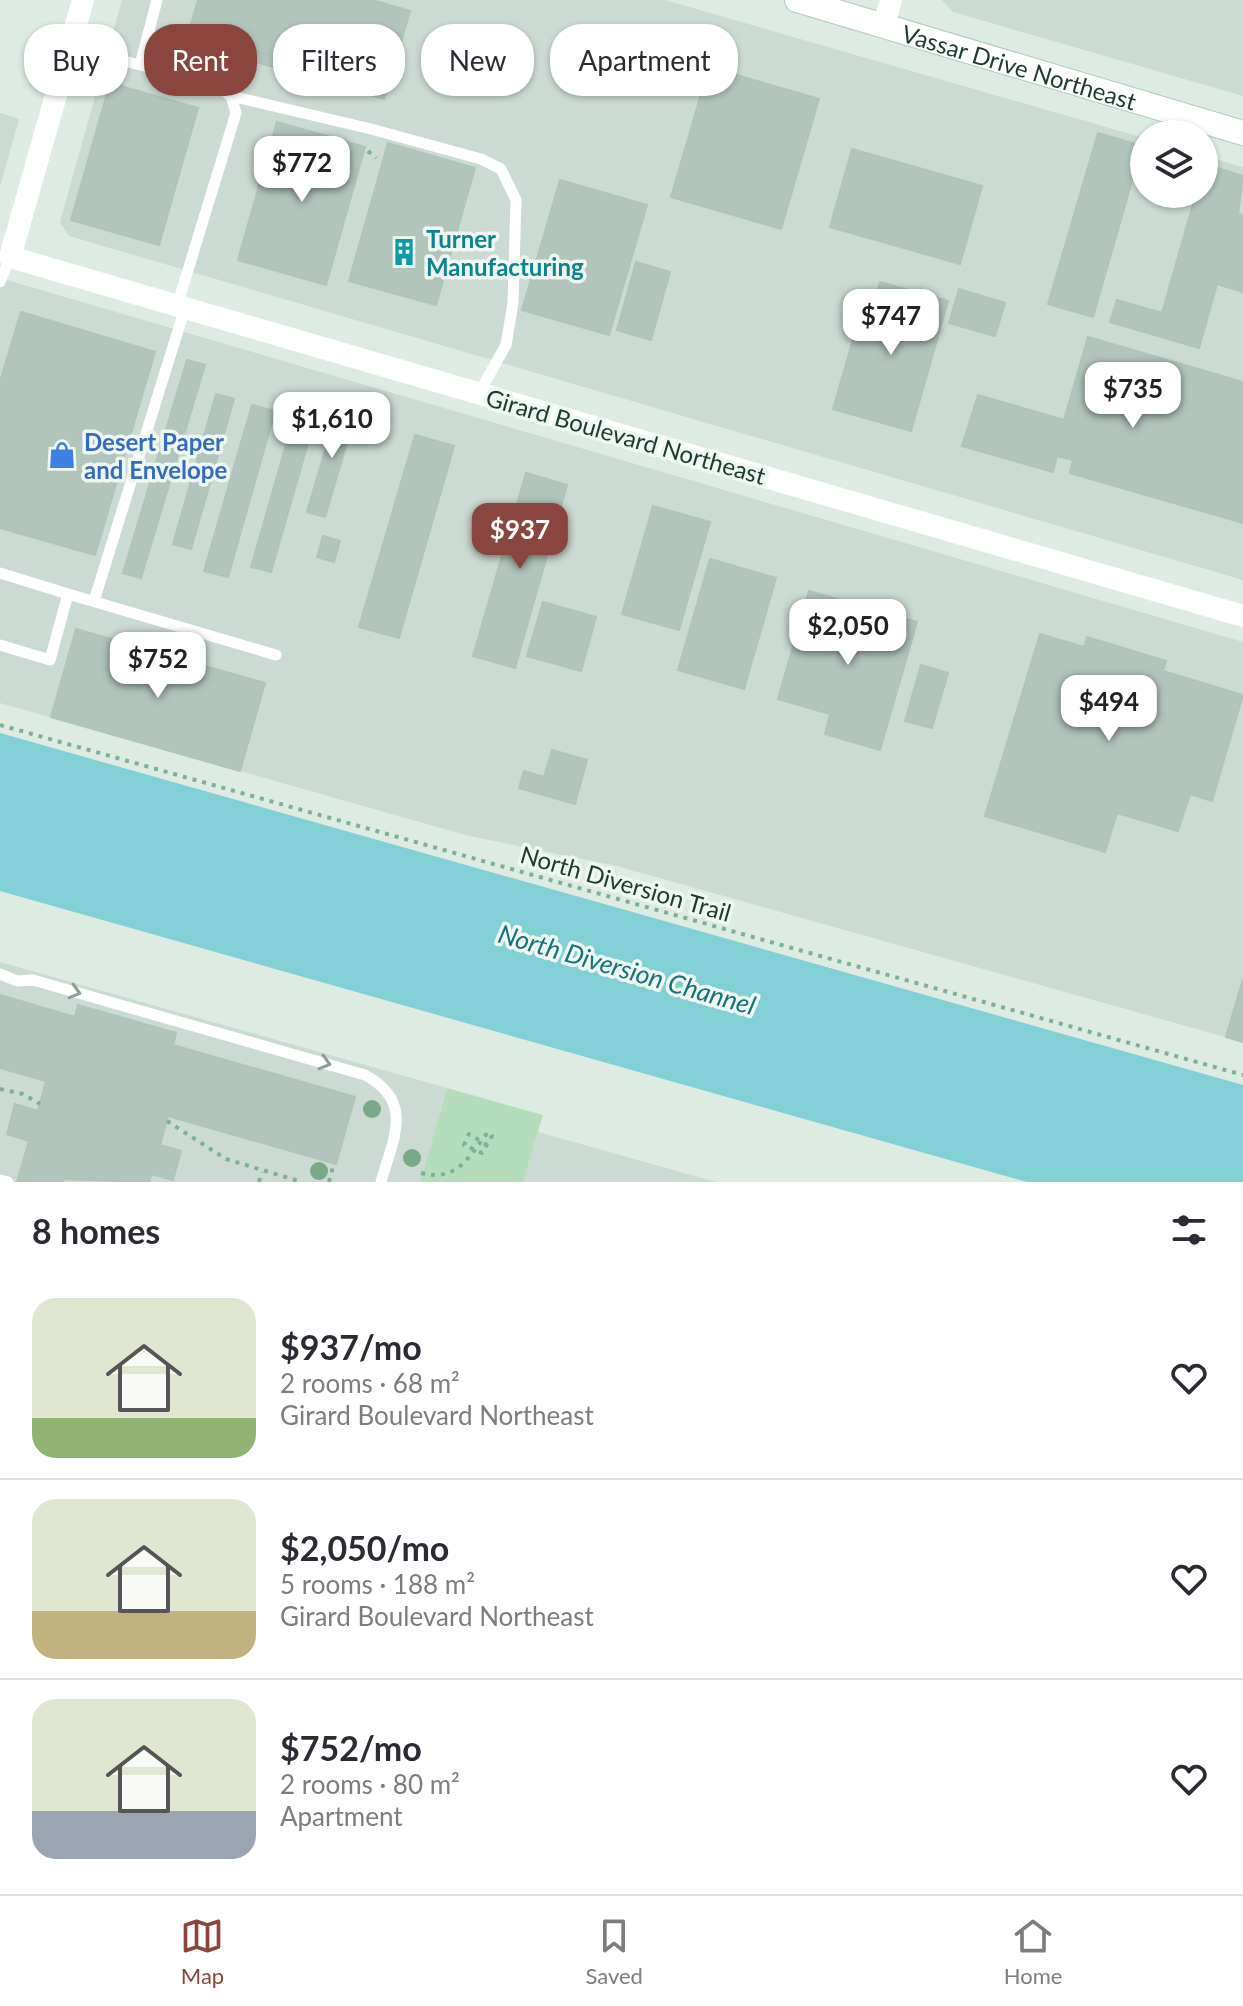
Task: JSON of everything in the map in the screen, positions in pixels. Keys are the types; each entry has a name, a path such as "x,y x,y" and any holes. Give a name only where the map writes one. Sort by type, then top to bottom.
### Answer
{"street":[{"path":"76,24 83,0"},
{"name":"Vassar Drive Northeast","path":"797,0 1243,133"},
{"path":"884,25 891,0"},
{"path":"10,257 55,96"},
{"name":"Girard Boulevard Northeast","path":"10,257 1243,616"}],"lane":[{"path":"140,65 157,0"},
{"path":"128,62 144,66"},
{"path":"94,601 236,113 231,96 481,159 501,169 516,200 513,303 506,345 479,393"},
{"path":"0,282 10,257"},
{"path":"0,573 276,655"},
{"path":"0,645 50,660 68,594"},
{"path":"0,974 17,981 33,980 365,1075 383,1085 395,1100 398,1120 381,1182"},
{"path":"0,1180 8,1182"}],"path":[{"path":"368,151 376,158"},
{"name":"North Diversion Trail","path":"0,725 1243,1075"},
{"path":"0,1089 23,1094 40,1104"},
{"path":"167,1121 226,1159 302,1182"},
{"path":"421,1173 438,1177 458,1172 474,1150 481,1141 488,1132 492,1136 487,1145 482,1153 474,1150 464,1145 469,1134 481,1141 487,1145"},
{"path":"329,1182 334,1163"},
{"path":"259,1182 262,1172"},
{"path":"438,1177 442,1182"}],"shaded area":[{"path":"122,0 665,0 1130,134 1130,208 1218,208 1218,160 1243,167 1243,580 69,236 60,222 95,96 128,96 128,24 115,24"},
{"path":"942,0 1243,0 1243,96 953,12"},
{"path":"0,113 19,119 0,187"},
{"path":"0,278 1243,642 1243,1042 617,866 469,836 0,703"},
{"path":"0,962 447,1088 420,1182 0,1182"},
{"path":"538,1132 716,1182 523,1182"}],"green space":[{"path":"447,1088 543,1115 523,1182 420,1182"}],"water":[{"name":"North Diversion Channel","path":"0,733 1243,1085 1243,1182 1027,1182 0,891"}],"building":[{"path":"198,0 372,0 410,11 405,28 405,24 273,24 273,67 257,62 257,24 191,24"},
{"path":"738,75 819,99 781,229 671,197 701,96 738,96"},
{"path":"128,88 144,93 144,96 156,96 198,108 159,245 71,220 106,96 128,96"},
{"path":"277,122 365,147 326,285 238,260"},
{"path":"1098,133 1130,142 1130,188 1093,317 1048,304"},
{"name":"Turner Manufacturing","path":"388,143 475,168 436,305 349,281"},
{"path":"852,149 982,186 960,264 830,227"},
{"path":"1218,168 1243,176 1238,214 1243,215 1243,292 1217,284 1199,348 1110,322 1117,300 1162,313 1192,208 1218,208"},
{"path":"560,180 647,205 609,335 522,310"},
{"path":"636,262 670,272 651,340 617,330"},
{"path":"880,282 948,301 911,431 833,409 861,312 871,315"},
{"path":"959,289 1005,303 995,336 949,323"},
{"name":"Desert Paper and Envelope","path":"21,312 155,352 95,555 0,528 0,382"},
{"path":"1088,337 1243,382 1243,523 1070,473 1073,460 1057,456 1053,472 962,446 978,395 1064,420"},
{"path":"187,360 205,365 141,578 123,573"},
{"path":"216,394 234,399 191,549 173,544"},
{"path":"339,403 357,409 325,517 307,512"},
{"path":"252,405 275,411 228,577 204,571"},
{"path":"294,417 314,422 271,572 251,567"},
{"path":"415,435 454,446 399,638 359,627"},
{"path":"526,473 567,485 515,668 473,656"},
{"path":"653,506 710,522 679,630 622,614"},
{"path":"323,536 340,541 334,562 317,557"},
{"path":"710,559 776,578 744,689 678,670"},
{"path":"809,591 917,622 880,750 825,734 830,714 778,699"},
{"path":"543,602 596,617 581,671 527,656"},
{"path":"76,629 265,683 240,771 51,717"},
{"path":"1040,634 1084,647 1087,637 1166,661 1163,671 1243,695 1212,801 1190,794 1178,831 1117,813 1105,852 985,816"},
{"path":"921,665 948,673 932,728 905,721"},
{"path":"552,750 587,760 575,804 519,788 524,771 544,777"},
{"path":"1243,979 1243,1042 1226,1037"},
{"path":"0,995 75,1017 78,1005 176,1033 173,1045 355,1097 336,1164 168,1116 160,1145 181,1151 173,1180 152,1174 149,1182 63,1179 62,1182 17,1182 29,1141 7,1134 15,1104 38,1111 46,1081 0,1068"}],"place":[{"name":"Turner Manufacturing","path":"404,252"},
{"name":"Desert Paper and Envelope","path":"62,455"}]}
